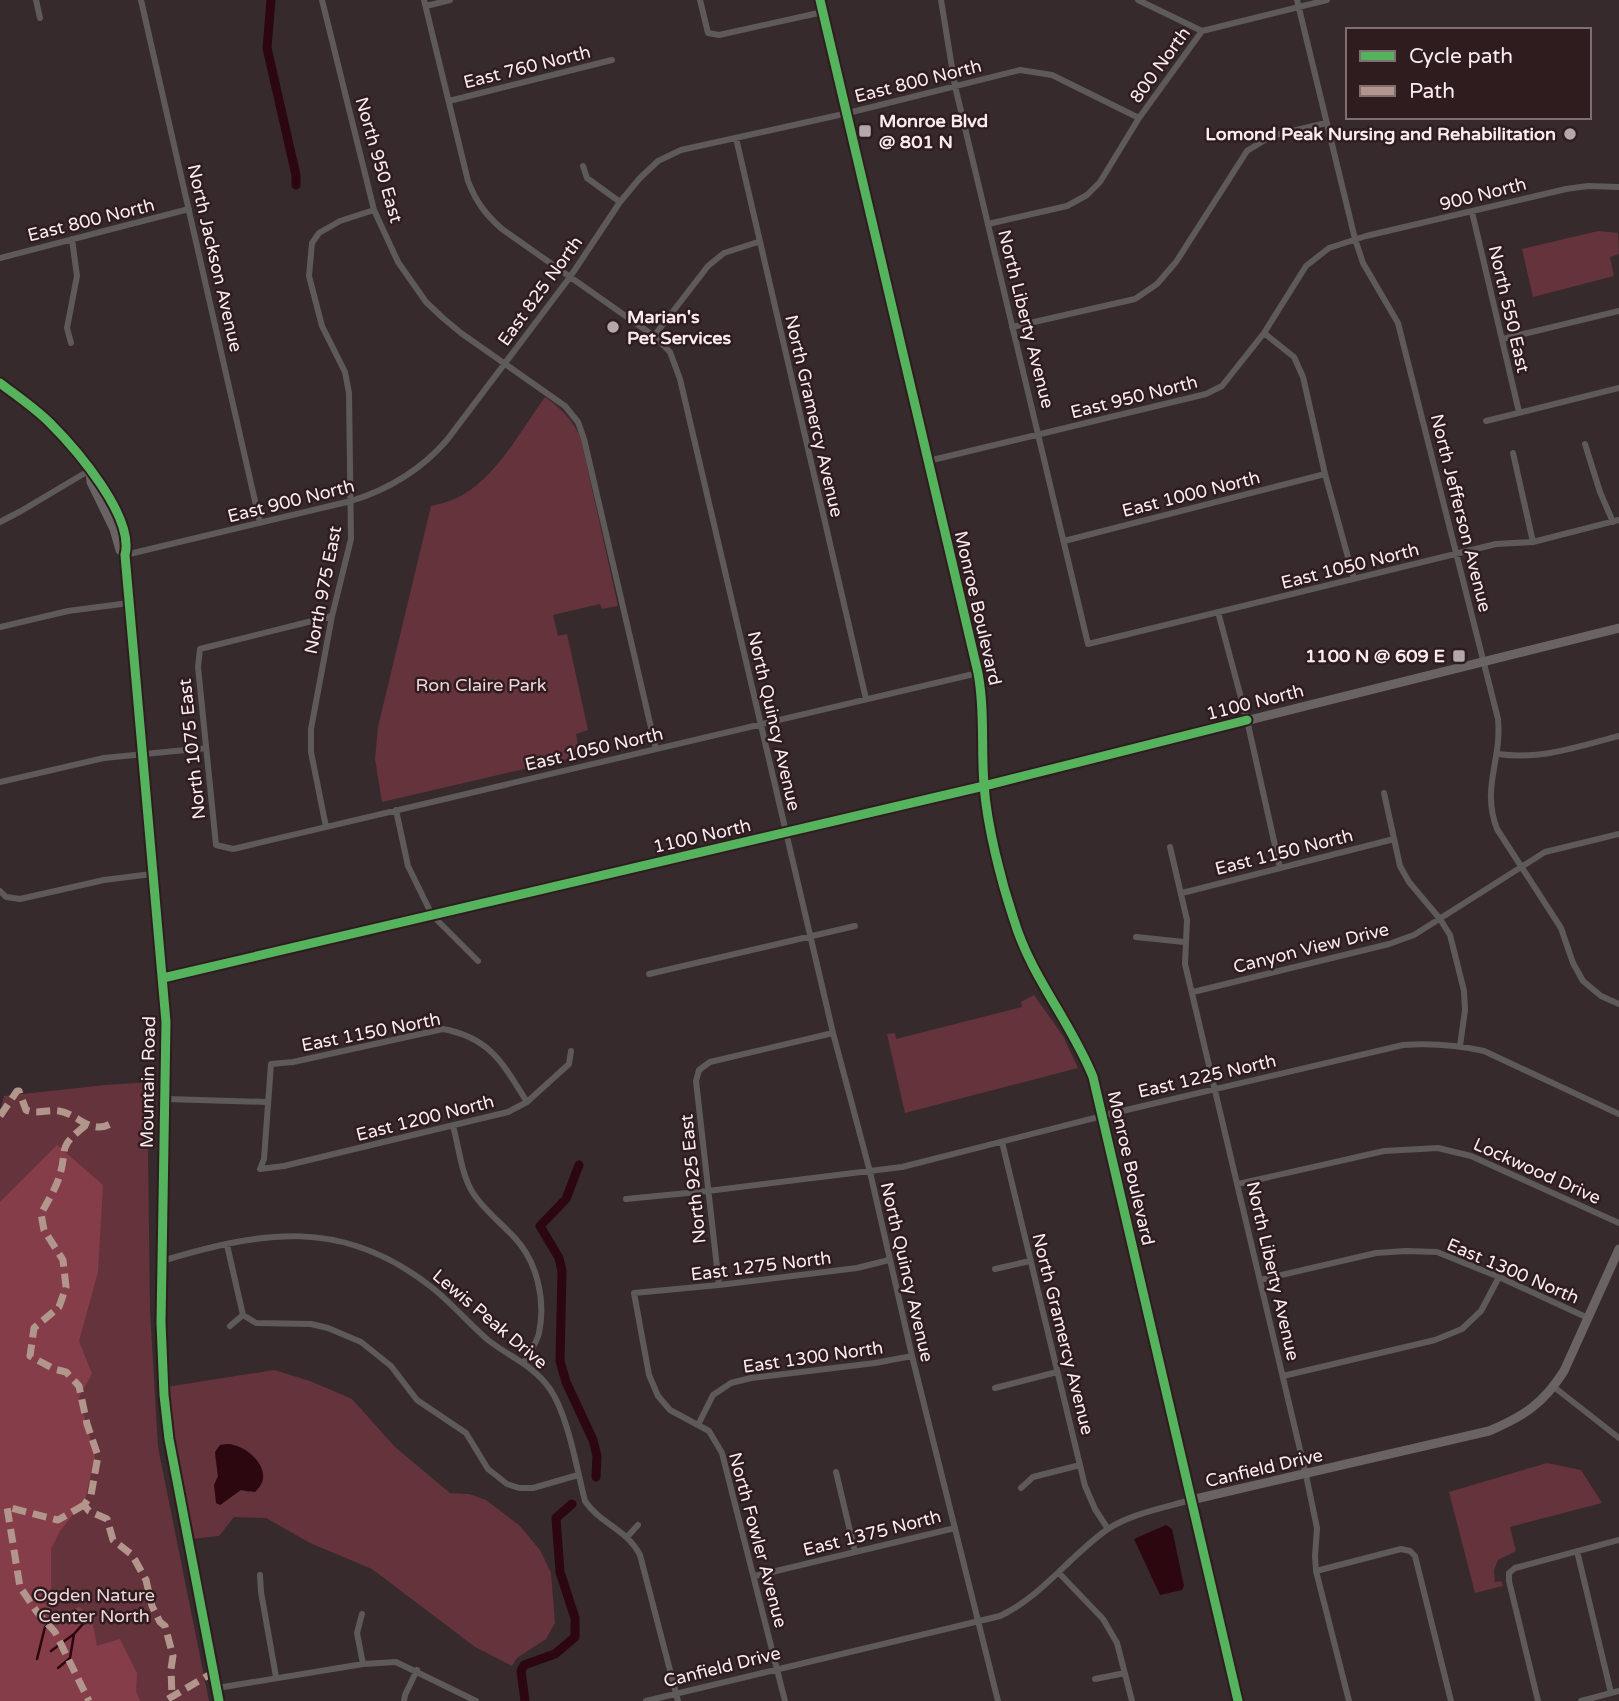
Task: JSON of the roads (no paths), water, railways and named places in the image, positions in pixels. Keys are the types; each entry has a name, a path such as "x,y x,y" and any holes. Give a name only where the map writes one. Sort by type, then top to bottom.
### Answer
{"street":[{"path":"36,0 40,18"},
{"name":"North Jackson Avenue","path":"141,0 260,523"},
{"name":"North 950 East","path":"322,0 374,210 398,261 426,302 461,333 565,406 578,422 656,749"},
{"path":"425,3 450,0"},
{"path":"700,0 708,33 719,35 823,12"},
{"name":"Monroe Boulevard","path":"820,0 978,673 982,696 984,786 1014,920 1032,964 1083,1052 1103,1115 1238,1701"},
{"name":"North Liberty Avenue","path":"941,0 955,86 1088,644"},
{"path":"1138,0 1202,31"},
{"name":"800 North","path":"988,225 1068,206 1087,195 1100,181 1139,118 1202,31 1298,4 1327,0"},
{"name":"North Quincy Avenue","path":"425,3 468,181 475,199 502,229 654,336 670,352 680,379 833,1033 870,1172 912,1356 998,1701"},
{"name":"North Jefferson Avenue","path":"1298,4 1355,239 1363,263 1398,323 1498,719 1500,735 1490,782 1491,814 1497,829 1561,928 1573,964 1583,981 1601,996 1619,1004"},
{"name":"East 760 North","path":"449,101 612,60"},
{"name":"East 800 North","path":"658,161 681,150 848,113 1020,70 1052,75 1139,118"},
{"path":"1012,327 1135,299 1157,284 1176,262 1247,151 1271,136 1325,123"},
{"name":"North Gramercy Avenue","path":"736,138 866,699"},
{"name":"East 825 North","path":"447,440 570,277 620,202 658,161"},
{"path":"583,166 587,178 620,202"},
{"name":"900 North","path":"1222,386 1264,333 1306,266 1329,248 1355,239 1566,189 1588,186 1619,187"},
{"name":"East 800 North","path":"0,258 189,209"},
{"name":"North 975 East","path":"326,827 311,752 311,729 332,617 351,539 349,393 345,372 322,326 309,276 314,238 340,222 374,210"},
{"name":"North 550 East","path":"1472,212 1519,412"},
{"path":"71,343 67,328 77,276 72,239"},
{"path":"654,336 708,266 724,253 758,242"},
{"path":"1503,339 1619,311"},
{"path":"1264,333 1294,357 1303,377 1325,474 1354,579"},
{"name":"Mountain Road","path":"0,383 49,422 74,448 90,470 91,482 114,529 120,550 125,555 166,1022 161,1358 169,1438 219,1701"},
{"name":"East 950 North","path":"928,461 1206,394 1222,386"},
{"path":"1486,421 1619,388"},
{"name":"East 900 North","path":"125,555 351,502 377,493 407,477 432,457 447,440"},
{"path":"1586,444 1600,492 1616,521"},
{"path":"1513,453 1534,542"},
{"path":"0,522 90,470"},
{"name":"East 1000 North","path":"1064,541 1325,474"},
{"name":"East 1050 North","path":"1088,644 1496,544 1534,542 1616,521"},
{"path":"0,627 68,611 129,603"},
{"path":"1217,612 1247,720 1280,868"},
{"name":"North 1075 East","path":"216,845 198,667 200,649 332,617"},
{"name":"1100 North","path":"163,978 984,786 1619,628"},
{"name":"East 1050 North","path":"216,845 233,849 978,673"},
{"path":"1497,754 1523,758 1540,756 1619,736"},
{"path":"0,782 104,758 206,748"},
{"path":"1384,793 1400,866 1409,882 1450,935 1464,991 1465,1010 1460,1046"},
{"path":"396,810 408,866 432,915 478,961"},
{"name":"Canyon View Drive","path":"1194,992 1389,944 1414,935 1545,852 1619,834"},
{"name":"East 1150 North","path":"1182,893 1394,839"},
{"name":"North Liberty Avenue","path":"1170,847 1187,920 1185,964 1194,992 1306,1475 1317,1528 1316,1571 1349,1701"},
{"path":"0,891 6,897 20,900 104,880 152,874"},
{"path":"649,974 855,926"},
{"path":"1136,937 1184,942"},
{"name":"East 1150 North","path":"268,1102 271,1064 293,1062 443,1029 460,1032 491,1049 527,1102"},
{"name":"North 925 East","path":"719,1285 696,1080 699,1070 710,1062 833,1033"},
{"name":"East 1225 North","path":"626,1199 902,1167 1103,1115 1403,1045 1430,1043 1485,1051 1619,1114"},
{"name":"East 1200 North","path":"268,1102 264,1159 260,1169 284,1166 508,1112 527,1102 569,1064 571,1051"},
{"path":"166,1099 268,1102"},
{"path":"453,1126 468,1183 474,1195 517,1240 537,1277 540,1293 539,1335 524,1362"},
{"name":"North Gramercy Avenue","path":"1003,1142 1080,1465 1095,1509 1108,1529"},
{"name":"Lockwood Drive","path":"1238,1184 1384,1152 1438,1148 1471,1156 1619,1223"},
{"name":"Lewis Peak Drive","path":"162,1261 260,1238 320,1236 361,1246 414,1274 489,1340 524,1362 551,1390 561,1411 585,1501 593,1512 628,1536 640,1555 677,1698"},
{"path":"227,1245 243,1315 256,1323 311,1324 361,1342 391,1366 417,1400 466,1433 488,1469 507,1484 519,1488 533,1488 578,1475"},
{"name":"Canfield Drive","path":"646,1701 677,1698 778,1670 1000,1616 1020,1606 1108,1529 1144,1513 1489,1431 1516,1419 1536,1407 1564,1371 1619,1249"},
{"name":"East 1300 North","path":"1260,1280 1376,1253 1437,1252 1588,1318"},
{"name":"East 1275 North","path":"634,1293 857,1268 889,1260"},
{"path":"995,1269 1030,1261"},
{"path":"1283,1376 1435,1340 1462,1329 1481,1311 1499,1277"},
{"name":"North Fowler Avenue","path":"634,1293 649,1375 658,1396 670,1410 709,1431 722,1453 785,1701"},
{"path":"230,1326 243,1315"},
{"name":"East 1300 North","path":"698,1425 713,1395 731,1383 912,1356"},
{"path":"995,1388 1057,1372"},
{"path":"1553,1387 1619,1438"},
{"path":"1021,1488 1034,1477 1080,1465"},
{"path":"836,1472 855,1552"},
{"path":"628,1536 638,1525"},
{"name":"East 1375 North","path":"755,1576 955,1528"},
{"path":"1538,1701 1509,1573 1515,1568 1619,1540"},
{"path":"1316,1571 1401,1549 1415,1556 1451,1701"},
{"path":"1577,1551 1615,1692 1581,1701"},
{"path":"1059,1573 1103,1619 1117,1643 1132,1701"},
{"path":"260,1575 276,1677"},
{"path":"362,1614 357,1633 363,1664"},
{"path":"217,1688 363,1664 396,1662 476,1701"},
{"path":"404,1701 417,1670"},
{"path":"1095,1679 1125,1673"}],"waterway":[{"path":"271,0 267,48 296,185"},
{"path":"579,1165 566,1199 540,1226 559,1258 562,1271 560,1361 566,1382 593,1440 597,1456 596,1477"},
{"path":"525,1701 521,1671 524,1665 555,1654 575,1637 575,1618 560,1572 556,1518 572,1504"},
{"path":"37,1659 45,1627 59,1614"},
{"path":"58,1668 70,1658 74,1634 91,1615"},
{"path":"51,1651 74,1634"}],"place":[{"name":"Monroe Blvd @ 801 N","path":"865,131"},
{"name":"Lomond Peak Nursing and Rehabilitation","path":"1570,134"},
{"name":"Marian's Pet Services","path":"613,327"},
{"name":"1100 N @ 609 E","path":"1459,656"}],"park label":[{"name":"Ron Claire Park","path":"481,685"},
{"name":"Ogden Nature Center North","path":"94,1605"}]}
